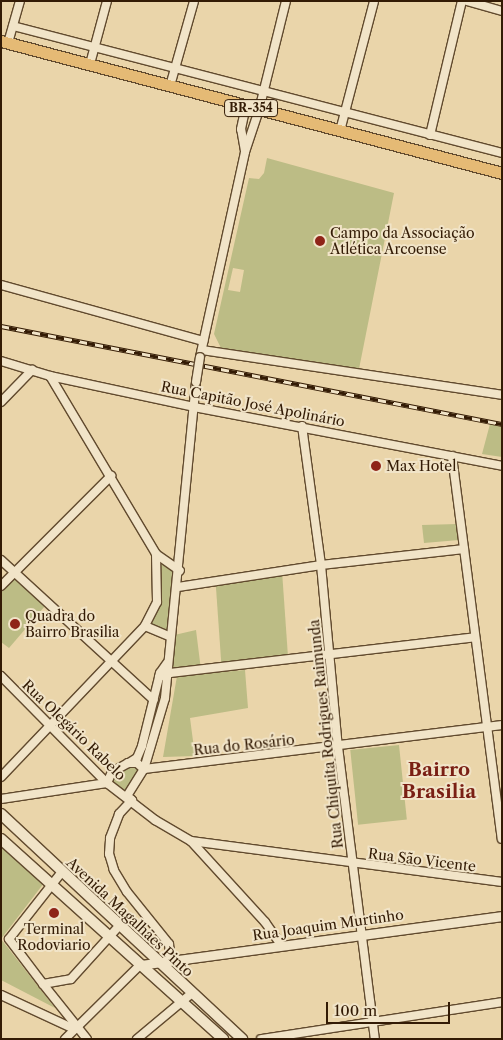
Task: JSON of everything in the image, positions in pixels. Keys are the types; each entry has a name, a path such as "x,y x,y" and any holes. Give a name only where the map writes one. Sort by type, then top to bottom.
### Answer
{"main road":[{"name":"BR-354","path":"5,42 502,173"},
{"name":"Avenida Magalhães Pinto","path":"1,814 61,873 242,1039"},
{"name":"Avenida Magalhães Pinto","path":"1,839 223,1039"},
{"path":"157,980 168,970"}],"street":[{"path":"5,42 13,26 20,1"},
{"path":"90,64 106,1"},
{"path":"170,86 194,1"},
{"path":"171,959 169,944 127,892 114,870 109,854 114,825 132,800 127,796 144,766 170,673 167,662 169,636 180,571 196,382 203,341 245,152 260,110 286,1"},
{"path":"340,131 374,1"},
{"path":"430,135 462,1"},
{"path":"467,1 502,10"},
{"path":"13,26 176,66 346,113 502,153"},
{"path":"245,152 241,130 246,106"},
{"path":"1,285 203,341"},
{"path":"201,354 502,395"},
{"name":"Rua Capitão José Apolinário","path":"1,361 50,376 194,407 302,426 502,466"},
{"path":"1,402 32,370"},
{"path":"50,376 73,418 112,476 156,554 180,571"},
{"name":"Rua Chiquita Rodrigues Raimunda","path":"302,426 321,565 338,747 375,1039"},
{"path":"452,456 502,839"},
{"path":"1,586 112,476"},
{"path":"178,587 321,565 464,549"},
{"path":"1,777 113,663 145,626 157,602 156,554"},
{"path":"1,560 154,700"},
{"path":"145,626 169,636"},
{"path":"160,677 170,673 328,656 475,637"},
{"path":"1,799 107,783 112,772 137,758 160,677 167,662"},
{"name":"Rua Olegário Rabelo","path":"1,676 52,725 107,783 132,800 155,820 191,841 265,922 281,945"},
{"name":"Rua do Rosário","path":"128,763 137,763 144,766 338,747 502,725"},
{"name":"Rua São Vicente","path":"191,841 353,865 502,882"},
{"path":"61,873 50,884 9,939 75,1028 87,1039"},
{"name":"Rua Joaquim Murtinho","path":"140,965 171,959 502,916"},
{"path":"43,984 71,979 119,926"},
{"path":"65,1039 140,965"},
{"path":"137,1039 192,993"},
{"path":"1,995 75,1028"},
{"path":"261,1039 502,1002"}],"green space":[{"path":"267,158 394,193 359,369 221,348 214,334 249,178 259,179 264,173","holes":["233,268 244,270 240,292 228,290"]},
{"path":"490,424 502,427 502,457 482,454"},
{"path":"457,524 459,540 424,543 422,525"},
{"path":"156,554 180,571 170,636 196,630 201,670 170,673 169,636 145,626 154,612"},
{"path":"282,571 288,660 221,664 215,576"},
{"name":"Quadra do Bairro Brasilia","path":"15,578 45,606 9,648 1,642 1,591"},
{"path":"245,670 248,708 190,718 195,756 163,757 177,676"},
{"path":"399,745 407,820 358,825 350,750"},
{"path":"128,763 144,769 127,796 107,783 112,772"},
{"path":"1,842 44,883 1,939"},
{"path":"1,939 55,1008 1,980"}],"railway":[{"path":"1,326 502,424"}],"place":[{"name":"Campo da Associação Atlética Arcoense","path":"320,241"},
{"name":"Max Hotel","path":"376,466"},
{"name":"Quadra do Bairro Brasilia","path":"15,624"},
{"name":"Terminal Rodoviario","path":"54,913"}],"district":[{"name":"Bairro Brasilia","path":"439,781"}]}
